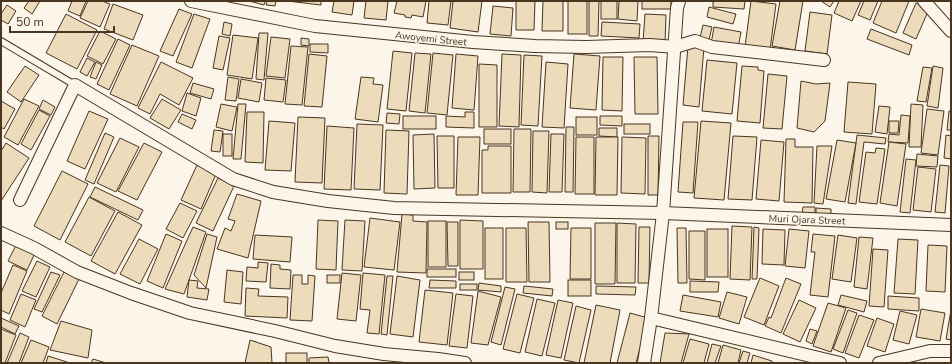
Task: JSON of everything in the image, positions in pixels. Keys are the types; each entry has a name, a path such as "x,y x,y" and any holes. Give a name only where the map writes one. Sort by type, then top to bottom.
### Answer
{"street":[{"name":"Awoyemi Street","path":"191,1 315,26 473,42 578,47 650,45 674,47"},
{"path":"644,363 664,213 674,47 679,1"},
{"path":"924,1 951,31"},
{"path":"674,47 694,41 712,47 824,60"},
{"path":"20,200 75,85"},
{"name":"Muri Ojara Street","path":"75,85 233,179 273,192 328,201 394,208 664,213 951,225"},
{"path":"1,233 34,248 76,272 190,313 275,331 335,346 384,354 465,363"},
{"path":"651,318 840,363"},
{"path":"879,363 930,351 951,351"}],"lane":[{"path":"1,41 75,85"}],"building":[{"path":"29,1 40,1 32,14 24,8"},
{"path":"72,1 86,1 80,16 68,11"},
{"path":"88,1 102,1 110,4 100,27 80,18"},
{"path":"249,1 265,1 264,5"},
{"path":"267,1 276,1 275,6 266,5"},
{"path":"287,1 321,1 321,5"},
{"path":"334,1 354,1 352,15 332,12"},
{"path":"366,1 388,1 386,20 364,18"},
{"path":"397,1 426,1 423,17 412,15 411,18 394,13"},
{"path":"429,1 451,1 448,25 427,23"},
{"path":"453,1 482,1 478,32 450,28"},
{"path":"516,1 535,1 534,30 516,30"},
{"path":"543,1 563,1 563,31 542,31"},
{"path":"568,1 587,1 587,34 568,34"},
{"path":"589,1 599,1 598,36 589,36"},
{"path":"601,1 617,1 617,19 601,19"},
{"path":"619,1 638,1 637,21 618,19"},
{"path":"642,1 671,1 671,9 642,9"},
{"path":"713,1 745,1 744,9 713,7"},
{"path":"751,1 776,4 770,50 745,47"},
{"path":"780,1 803,1 795,50 772,46"},
{"path":"821,1 834,1 830,7"},
{"path":"839,1 861,1 852,21 834,13"},
{"path":"864,1 878,1 870,20 858,15"},
{"path":"882,1 909,1 896,33 873,23"},
{"path":"916,3 929,9 916,39 903,33"},
{"path":"113,4 143,15 133,40 104,29"},
{"path":"7,5 16,11 8,24 1,20 1,14"},
{"path":"493,6 513,8 511,36 490,34"},
{"path":"709,7 736,14 733,24 707,17"},
{"path":"179,9 192,14 173,56 160,51"},
{"path":"810,12 832,15 827,54 805,51"},
{"path":"66,14 97,30 77,69 46,53"},
{"path":"194,14 210,19 192,68 176,62"},
{"path":"645,14 666,15 665,43 643,42"},
{"path":"224,22 232,24 230,36 222,34"},
{"path":"602,22 640,24 639,38 601,36"},
{"path":"703,25 712,27 708,44 699,42"},
{"path":"714,27 741,32 738,48 711,44"},
{"path":"871,29 912,45 909,55 867,39"},
{"path":"100,31 116,39 103,64 87,56"},
{"path":"259,33 268,33 264,80 256,79"},
{"path":"233,35 258,38 252,79 227,75"},
{"path":"219,36 230,38 223,70 213,68"},
{"path":"271,37 290,39 285,78 266,76"},
{"path":"301,38 309,39 309,46 301,45"},
{"path":"118,39 130,45 109,90 97,84"},
{"path":"310,44 328,44 328,53 310,52"},
{"path":"132,45 159,56 137,106 110,94"},
{"path":"291,46 308,47 302,105 285,104"},
{"path":"688,46 704,47 699,107 683,105"},
{"path":"393,51 412,53 406,111 387,109"},
{"path":"415,53 431,54 425,113 409,111"},
{"path":"433,53 453,55 447,115 427,113"},
{"path":"309,54 327,56 322,107 304,106"},
{"path":"456,54 478,56 474,110 452,108"},
{"path":"502,54 521,55 519,127 499,126"},
{"path":"574,54 600,56 596,110 570,108"},
{"path":"524,55 542,56 538,126 521,125"},
{"path":"603,57 623,57 622,111 602,110"},
{"path":"634,57 657,57 658,114 635,114"},
{"path":"87,58 95,62 87,76 80,72"},
{"path":"707,60 737,63 732,114 702,111"},
{"path":"96,62 102,65 96,79 90,77"},
{"path":"161,62 193,78 179,105 160,94 150,114 138,108"},
{"path":"546,62 568,64 564,128 542,127"},
{"path":"479,64 497,65 497,127 479,127"},
{"path":"25,66 39,75 21,102 7,92"},
{"path":"742,66 758,67 758,70 764,71 760,123 737,121"},
{"path":"933,66 943,68 938,108 927,106"},
{"path":"923,67 932,68 926,102 917,101"},
{"path":"768,74 787,76 782,129 763,128"},
{"path":"228,77 239,79 236,101 225,100"},
{"path":"361,77 374,78 373,84 383,85 378,122 355,119"},
{"path":"266,78 286,80 283,102 264,100"},
{"path":"241,79 262,83 259,102 238,98"},
{"path":"801,81 816,84 830,83 825,121 814,132 797,128"},
{"path":"848,82 876,84 872,134 844,132"},
{"path":"193,83 214,89 211,99 190,93"},
{"path":"187,93 201,98 196,116 182,111"},
{"path":"24,99 39,106 18,145 4,137"},
{"path":"162,99 181,110 169,129 150,118"},
{"path":"43,100 55,107 51,115 39,109"},
{"path":"1,101 15,109 4,129 1,127"},
{"path":"221,104 237,107 232,131 216,127"},
{"path":"238,104 246,104 241,159 233,159"},
{"path":"911,104 923,105 921,147 909,147"},
{"path":"879,106 890,107 887,134 875,132"},
{"path":"927,109 944,111 938,155 921,153"},
{"path":"39,110 50,116 31,150 21,144"},
{"path":"89,111 108,119 85,169 67,161"},
{"path":"949,111 951,111 951,130 947,130"},
{"path":"247,112 264,112 263,163 245,162"},
{"path":"465,112 474,112 474,128 446,127 446,116 465,117"},
{"path":"387,113 400,114 399,124 386,123"},
{"path":"182,114 196,120 192,129 178,122"},
{"path":"901,115 910,116 908,143 888,142 889,134 899,135"},
{"path":"403,116 436,116 436,129 403,129"},
{"path":"600,116 622,116 622,126 600,125"},
{"path":"298,117 325,118 322,183 295,182"},
{"path":"576,117 597,117 597,135 576,135"},
{"path":"269,121 295,123 291,171 265,170"},
{"path":"701,121 731,123 724,200 694,198"},
{"path":"889,121 899,121 898,133 889,133"},
{"path":"683,122 698,122 693,193 678,192"},
{"path":"357,124 383,125 380,190 354,189"},
{"path":"624,124 650,124 650,134 624,134"},
{"path":"327,126 354,128 351,190 324,189"},
{"path":"566,127 574,127 573,192 565,192"},
{"path":"599,128 617,128 617,137 599,136"},
{"path":"484,129 511,129 511,144 484,144"},
{"path":"514,129 531,129 530,192 513,192"},
{"path":"214,130 223,131 220,152 211,151"},
{"path":"386,130 409,131 407,194 384,193"},
{"path":"533,131 549,131 547,193 532,192"},
{"path":"105,133 114,137 94,184 85,180"},
{"path":"223,134 232,134 232,156 223,156"},
{"path":"434,134 435,188 414,189 413,135"},
{"path":"551,134 564,134 562,192 549,192"},
{"path":"857,135 886,138 885,144 864,142 856,204 848,203"},
{"path":"946,135 951,136 951,159 944,158"},
{"path":"437,136 454,136 454,188 438,188"},
{"path":"648,136 659,136 658,195 648,195"},
{"path":"733,136 757,137 752,200 728,199"},
{"path":"458,137 480,137 478,195 456,195"},
{"path":"576,137 594,137 594,194 575,194"},
{"path":"596,137 618,137 617,195 595,195"},
{"path":"622,137 646,138 645,194 621,193"},
{"path":"120,138 139,147 116,192 97,183"},
{"path":"786,139 795,139 795,147 813,147 812,203 784,202"},
{"path":"761,140 784,142 779,201 756,199"},
{"path":"837,140 856,143 845,202 826,199"},
{"path":"889,142 906,144 897,206 880,203"},
{"path":"6,143 29,158 1,201 1,151"},
{"path":"144,143 162,152 137,200 118,191"},
{"path":"488,146 511,146 511,193 482,193 482,150 488,150"},
{"path":"817,146 832,146 823,204 814,203"},
{"path":"876,148 885,149 877,204 859,202 866,152 875,153"},
{"path":"917,154 938,156 937,167 916,166"},
{"path":"906,159 916,160 910,213 900,212"},
{"path":"197,165 216,174 201,209 181,200"},
{"path":"940,165 949,166 945,213 935,212"},
{"path":"918,167 936,169 931,212 913,210"},
{"path":"62,171 88,184 60,240 34,226"},
{"path":"218,178 234,186 213,231 196,223"},
{"path":"95,187 143,210 138,220 90,197"},
{"path":"237,194 261,201 248,258 217,249 225,228 231,231 235,221 228,219"},
{"path":"89,197 115,211 91,256 65,242"},
{"path":"180,203 197,211 183,238 166,229"},
{"path":"803,207 815,207 815,214 802,214"},
{"path":"816,208 831,209 831,216 816,215"},
{"path":"118,212 142,225 115,274 91,261"},
{"path":"402,214 413,215 413,221 427,222 426,273 397,272"},
{"path":"370,218 400,222 394,270 364,267"},
{"path":"318,220 338,221 336,270 316,269"},
{"path":"345,220 365,221 362,271 342,270"},
{"path":"460,220 483,221 483,269 460,269"},
{"path":"428,221 446,221 446,267 428,267"},
{"path":"447,222 458,222 458,266 448,266"},
{"path":"528,222 549,222 550,282 529,282"},
{"path":"556,222 568,222 568,229 556,229"},
{"path":"595,223 616,223 615,284 595,284"},
{"path":"617,223 636,224 635,283 617,283"},
{"path":"732,226 752,227 750,280 730,279"},
{"path":"193,227 206,232 184,294 165,289"},
{"path":"639,227 650,227 649,283 638,283"},
{"path":"754,227 759,228 757,279 752,279"},
{"path":"485,228 503,228 503,279 485,279"},
{"path":"506,228 526,228 527,282 506,282"},
{"path":"571,228 591,228 591,279 570,279"},
{"path":"677,228 686,228 687,283 678,283"},
{"path":"707,229 728,229 728,277 707,277"},
{"path":"763,229 785,230 784,265 762,264"},
{"path":"789,229 809,231 805,268 785,266"},
{"path":"689,231 705,231 705,280 689,279"},
{"path":"166,234 182,241 163,288 147,281"},
{"path":"207,234 217,237 206,288 194,275"},
{"path":"813,234 835,236 828,297 810,295 815,252 811,252"},
{"path":"255,235 292,237 290,262 253,259"},
{"path":"838,235 857,238 851,282 832,279"},
{"path":"859,237 873,238 867,289 854,287"},
{"path":"139,239 158,249 140,284 120,274"},
{"path":"898,239 918,240 915,294 894,293"},
{"path":"16,245 35,253 27,270 8,261"},
{"path":"928,245 947,246 945,292 926,291"},
{"path":"873,249 888,250 884,307 869,306"},
{"path":"37,261 50,267 36,297 22,291"},
{"path":"258,262 268,263 266,282 246,281 247,267 258,268"},
{"path":"271,264 280,265 280,269 291,270 290,289 270,288"},
{"path":"13,265 27,271 9,314 1,310 1,293"},
{"path":"427,269 456,269 456,277 427,277"},
{"path":"227,270 243,272 241,304 224,302"},
{"path":"51,272 60,275 42,312 34,309"},
{"path":"64,272 79,279 57,324 42,316"},
{"path":"459,272 474,272 474,280 459,280"},
{"path":"342,273 361,275 356,321 337,319"},
{"path":"363,273 385,275 379,334 367,333 370,310 360,309"},
{"path":"293,275 302,275 302,284 308,284 308,275 315,276 312,321 290,320"},
{"path":"327,275 340,275 340,283 327,283"},
{"path":"387,276 393,276 387,335 381,334"},
{"path":"397,276 420,280 413,337 390,334"},
{"path":"760,278 779,286 764,325 744,317"},
{"path":"786,278 801,284 781,333 765,326 769,317 771,318"},
{"path":"189,280 198,281 197,288 209,289 207,300 187,297"},
{"path":"430,280 456,281 456,288 429,288"},
{"path":"568,280 591,280 591,296 568,296"},
{"path":"690,281 719,282 718,292 690,292"},
{"path":"479,283 501,286 501,292 478,290"},
{"path":"460,284 477,284 477,290 460,290"},
{"path":"524,286 553,289 552,296 523,293"},
{"path":"596,286 636,287 635,295 596,294"},
{"path":"505,287 515,289 501,345 491,342"},
{"path":"246,288 259,289 258,296 288,297 287,318 245,316"},
{"path":"425,290 453,293 447,345 419,342"},
{"path":"478,291 501,297 488,345 471,343"},
{"path":"727,292 747,297 739,324 719,318"},
{"path":"21,294 36,300 25,327 10,320"},
{"path":"456,294 473,296 467,348 449,346"},
{"path":"517,294 534,298 520,353 503,349"},
{"path":"683,295 721,302 718,317 680,311"},
{"path":"841,295 867,301 864,312 838,305"},
{"path":"888,296 919,298 919,311 888,309"},
{"path":"537,299 555,303 542,356 525,352"},
{"path":"558,300 573,303 561,358 546,355"},
{"path":"799,300 816,308 800,342 783,334"},
{"path":"828,303 846,308 831,352 813,346"},
{"path":"596,305 620,310 610,363 584,363"},
{"path":"576,306 591,310 579,363 564,360"},
{"path":"921,309 945,313 940,341 916,337"},
{"path":"848,310 857,313 843,353 833,349"},
{"path":"951,310 951,340 946,339"},
{"path":"900,311 917,315 909,344 893,340"},
{"path":"630,313 648,318 636,363 617,363"},
{"path":"859,315 874,320 859,358 845,353"},
{"path":"1,318 19,326 15,334 1,327"},
{"path":"877,318 894,324 885,352 867,346"},
{"path":"61,321 92,330 88,358 50,350"},
{"path":"1,329 16,335 5,363 1,363"},
{"path":"810,329 817,331 812,344 806,341"},
{"path":"20,333 29,337 19,363 7,363"},
{"path":"665,333 689,334 681,363 660,363"},
{"path":"690,339 709,344 704,363 683,363"},
{"path":"31,340 49,347 43,363 21,363"},
{"path":"250,340 271,347 272,363 245,363"},
{"path":"712,344 721,346 715,363 707,363"},
{"path":"723,345 741,350 738,363 718,363"},
{"path":"743,351 750,353 747,363 739,363"},
{"path":"286,353 307,353 307,363 286,363"},
{"path":"753,355 772,361 772,363 751,363"},
{"path":"48,356 67,362 67,363 46,363"},
{"path":"328,357 329,363 309,363 309,358"},
{"path":"93,359 106,363 91,363"}]}
